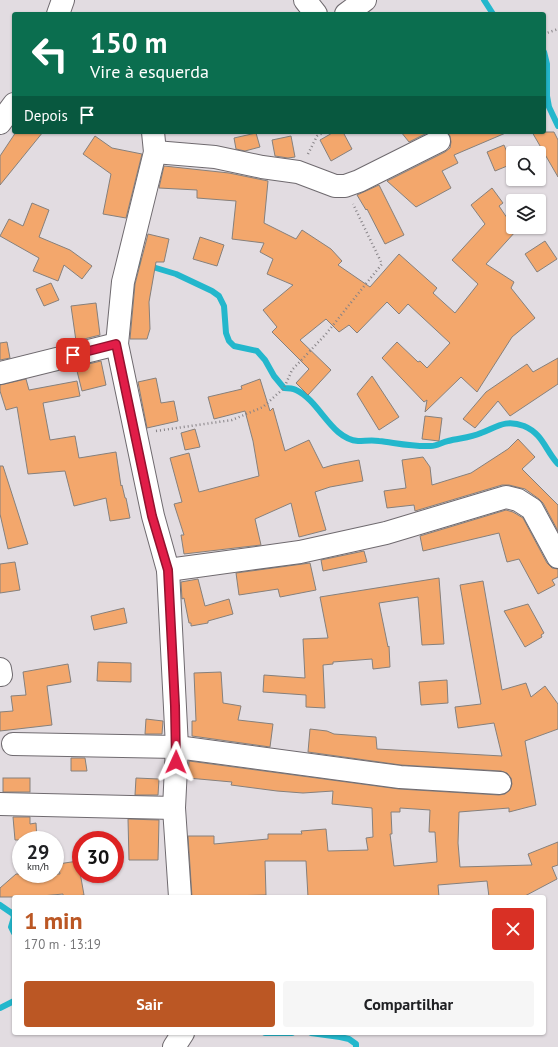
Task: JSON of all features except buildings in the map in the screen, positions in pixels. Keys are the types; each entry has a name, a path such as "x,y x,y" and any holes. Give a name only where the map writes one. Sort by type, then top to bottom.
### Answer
{"street":[{"path":"59,12 63,0"},
{"path":"305,0 314,12"},
{"path":"349,12 365,0"},
{"path":"0,123 12,107"},
{"path":"180,895 174,808 177,747 168,570 152,516 116,344 123,282 154,142 262,167 298,172 335,186 345,186 439,142"},
{"path":"0,373 116,344"},
{"path":"168,570 300,552 386,533 506,497 518,500 532,509 558,557"},
{"path":"13,744 177,747 400,778 500,783"},
{"path":"0,804 174,808"},
{"path":"174,1047 182,1035"},
{"path":"193,1035 194,1047"}],"path":[{"path":"546,33 558,28"},
{"path":"298,172 317,136 320,134"},
{"path":"135,434 232,420 263,408 284,388 292,370 326,334 382,264 345,186"}],"waterway":[{"path":"484,0 492,12"},
{"path":"546,60 547,96 549,107 558,126"},
{"path":"136,262 176,274 212,291 219,296 224,306 226,333 229,341 234,346 257,351 284,388 294,389 304,395 340,434 349,439 358,441 433,446 477,435 501,425 512,423 524,426 536,433 558,464"},
{"path":"0,905 12,913"},
{"path":"12,924 12,929"},
{"path":"0,1008 12,1002"},
{"path":"326,1035 349,1039 356,1044 356,1047"}],"route":[{"path":"73,355 116,344 152,516 168,570 177,747 176,762"}]}
